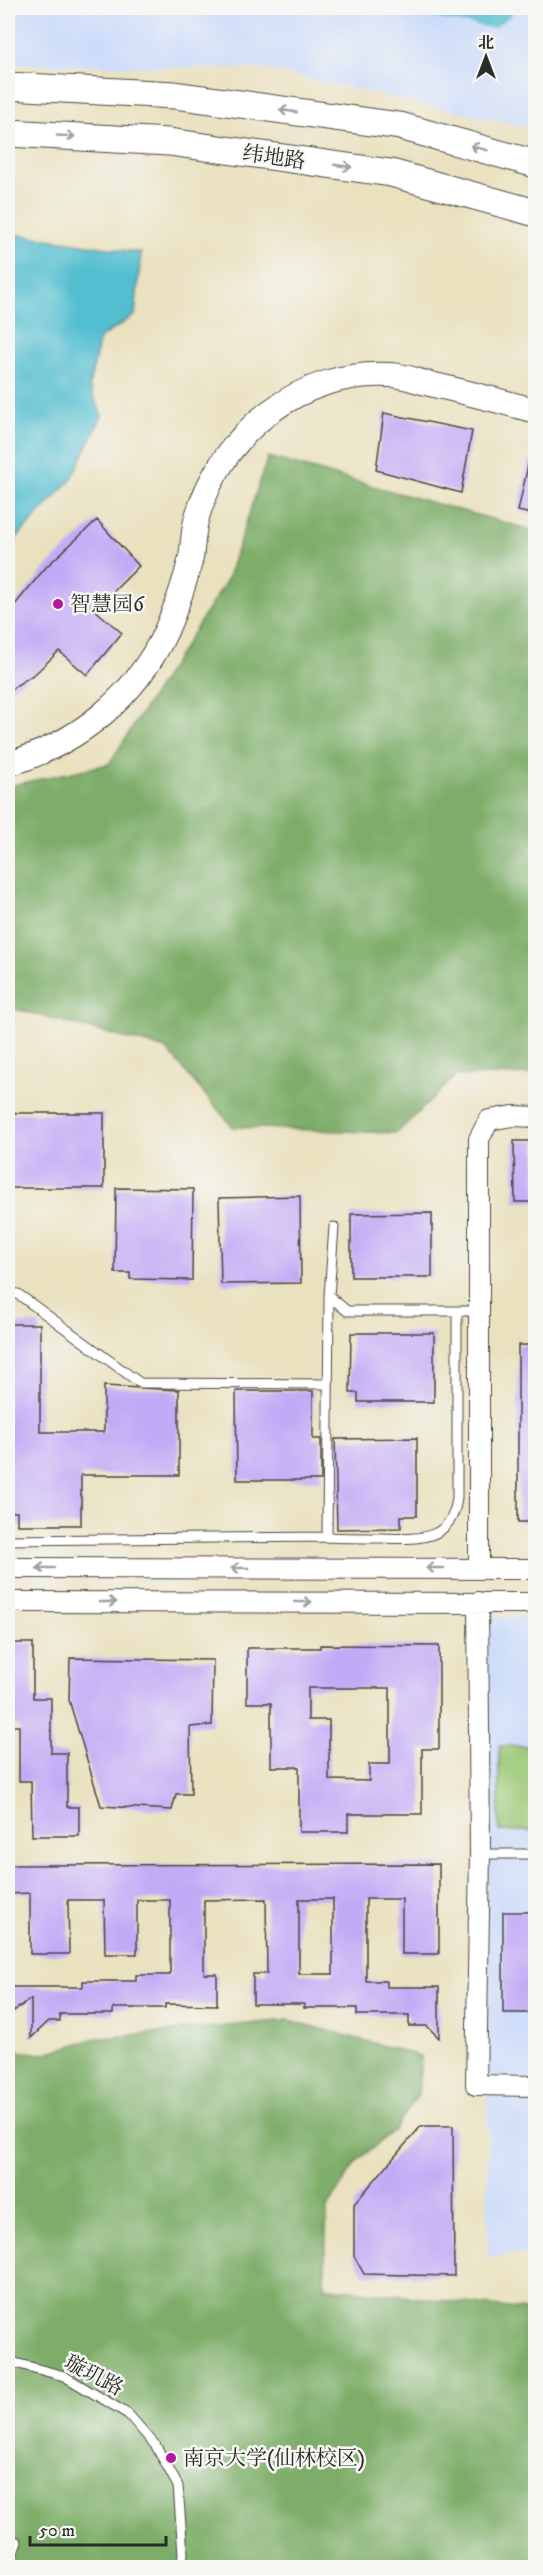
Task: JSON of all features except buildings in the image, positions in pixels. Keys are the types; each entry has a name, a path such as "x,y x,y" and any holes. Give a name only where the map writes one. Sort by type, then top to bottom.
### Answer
{"main road":[{"path":"8,86 174,95 400,126 536,164"},
{"name":"纬地路","path":"8,133 169,142 391,173 536,213"}],"street":[{"path":"8,764 42,752 74,736 112,707 142,671 166,630 174,608 190,558 196,519 209,485 227,453 264,414 303,392 344,379 391,375 472,393 536,411"},
{"path":"479,1568 479,1138 489,1120 513,1116 536,1117"},
{"path":"8,1568 536,1569"},
{"path":"8,1602 536,1603"},
{"path":"478,1602 480,1854 476,2085 536,2085"}],"lane":[{"path":"327,1537 329,1296 334,1227"},
{"path":"8,1293 18,1294 140,1383 328,1384"},
{"path":"329,1296 347,1311 479,1311"},
{"path":"8,1540 327,1537 421,1539 444,1528 454,1514 457,1498 457,1311"},
{"path":"480,1854 536,1854"},
{"name":"璇玑路","path":"8,2361 64,2376 128,2414 156,2446 178,2486 182,2568"},
{"path":"8,2566 17,2542"}],"shaded area":[{"path":"8,8 535,8 535,129 263,69 8,64"},
{"path":"487,1617 536,1617 535,2253 488,2257"}],"green space":[{"path":"268,457 535,531 535,1074 456,1076 397,1133 233,1127 166,1049 8,1007 8,786 109,764 227,580"},
{"path":"499,1746 535,1746 535,1831 499,1831"},
{"path":"289,2020 421,2056 418,2095 394,2130 357,2161 327,2208 324,2287 535,2311 535,2567 8,2568 8,2050 43,2054 93,2039"}],"water":[{"path":"8,233 141,253 135,315 100,338 89,386 102,416 71,480 8,547"}],"waterway":[{"path":"434,8 491,18 504,8"}],"place":[{"name":"智慧园6","path":"58,604"},
{"name":"南京大学(仙林校区)","path":"171,2458"}]}
